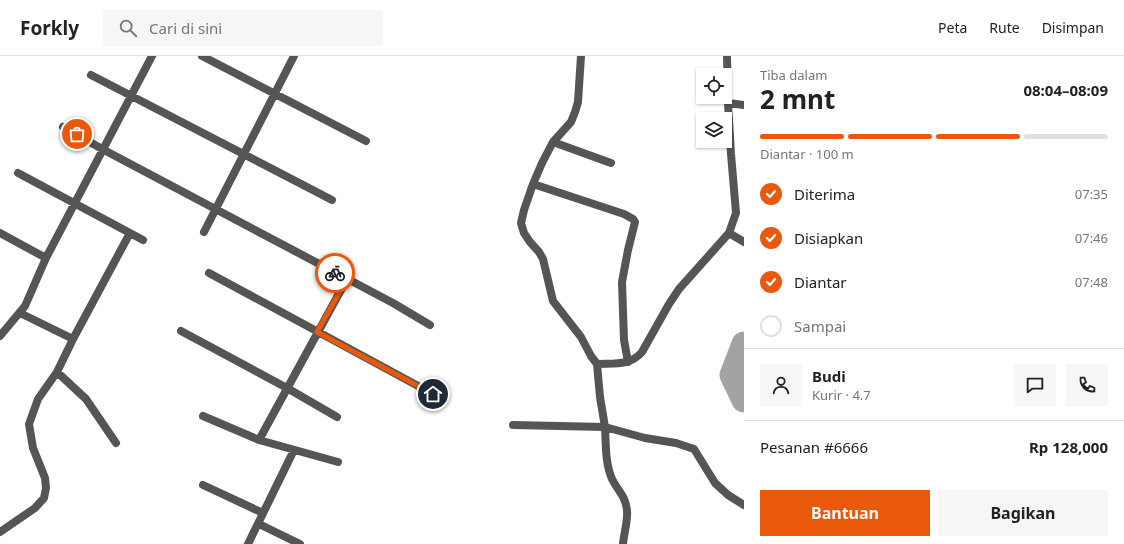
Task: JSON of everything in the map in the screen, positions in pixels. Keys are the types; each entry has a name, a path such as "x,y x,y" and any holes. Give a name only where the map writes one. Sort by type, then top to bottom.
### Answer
{"street":[{"path":"0,336 25,306 46,258 152,56"},
{"path":"202,56 366,141"},
{"path":"204,232 294,56"},
{"path":"580,56 578,102 575,112 571,122 553,142 532,184 522,223 524,233 543,259 553,301 581,336 591,356 597,364 605,427 606,457 612,480 625,500 627,511 623,544"},
{"path":"727,56 727,68"},
{"path":"91,75 332,200"},
{"path":"732,103 744,105"},
{"path":"597,364 628,362 637,357 642,352 679,289 729,233 736,213 728,104"},
{"path":"63,127 347,279 393,302 430,325"},
{"path":"553,142 611,163"},
{"path":"18,173 143,240"},
{"path":"532,184 624,214 633,219 635,222 622,282 624,340 628,362"},
{"path":"0,233 46,258"},
{"path":"0,532 34,508 44,498 46,488 45,478 33,448 29,424 38,399 57,372 130,233"},
{"path":"729,233 744,242"},
{"path":"209,274 433,394"},
{"path":"258,440 347,279"},
{"path":"20,313 73,340"},
{"path":"181,331 287,388 337,417"},
{"path":"57,372 86,399 116,443"},
{"path":"203,416 258,440 338,462"},
{"path":"513,425 605,427 645,438 676,442 694,449 716,483 728,495 744,505"},
{"path":"248,544 294,450"},
{"path":"203,485 263,513"},
{"path":"259,524 300,544"}],"waterway":[{"path":"744,344 732,375 744,400"}],"way so far":[{"path":"77,134 104,150 335,273"}],"route":[{"path":"335,273 347,279 317,332 433,394"}]}
